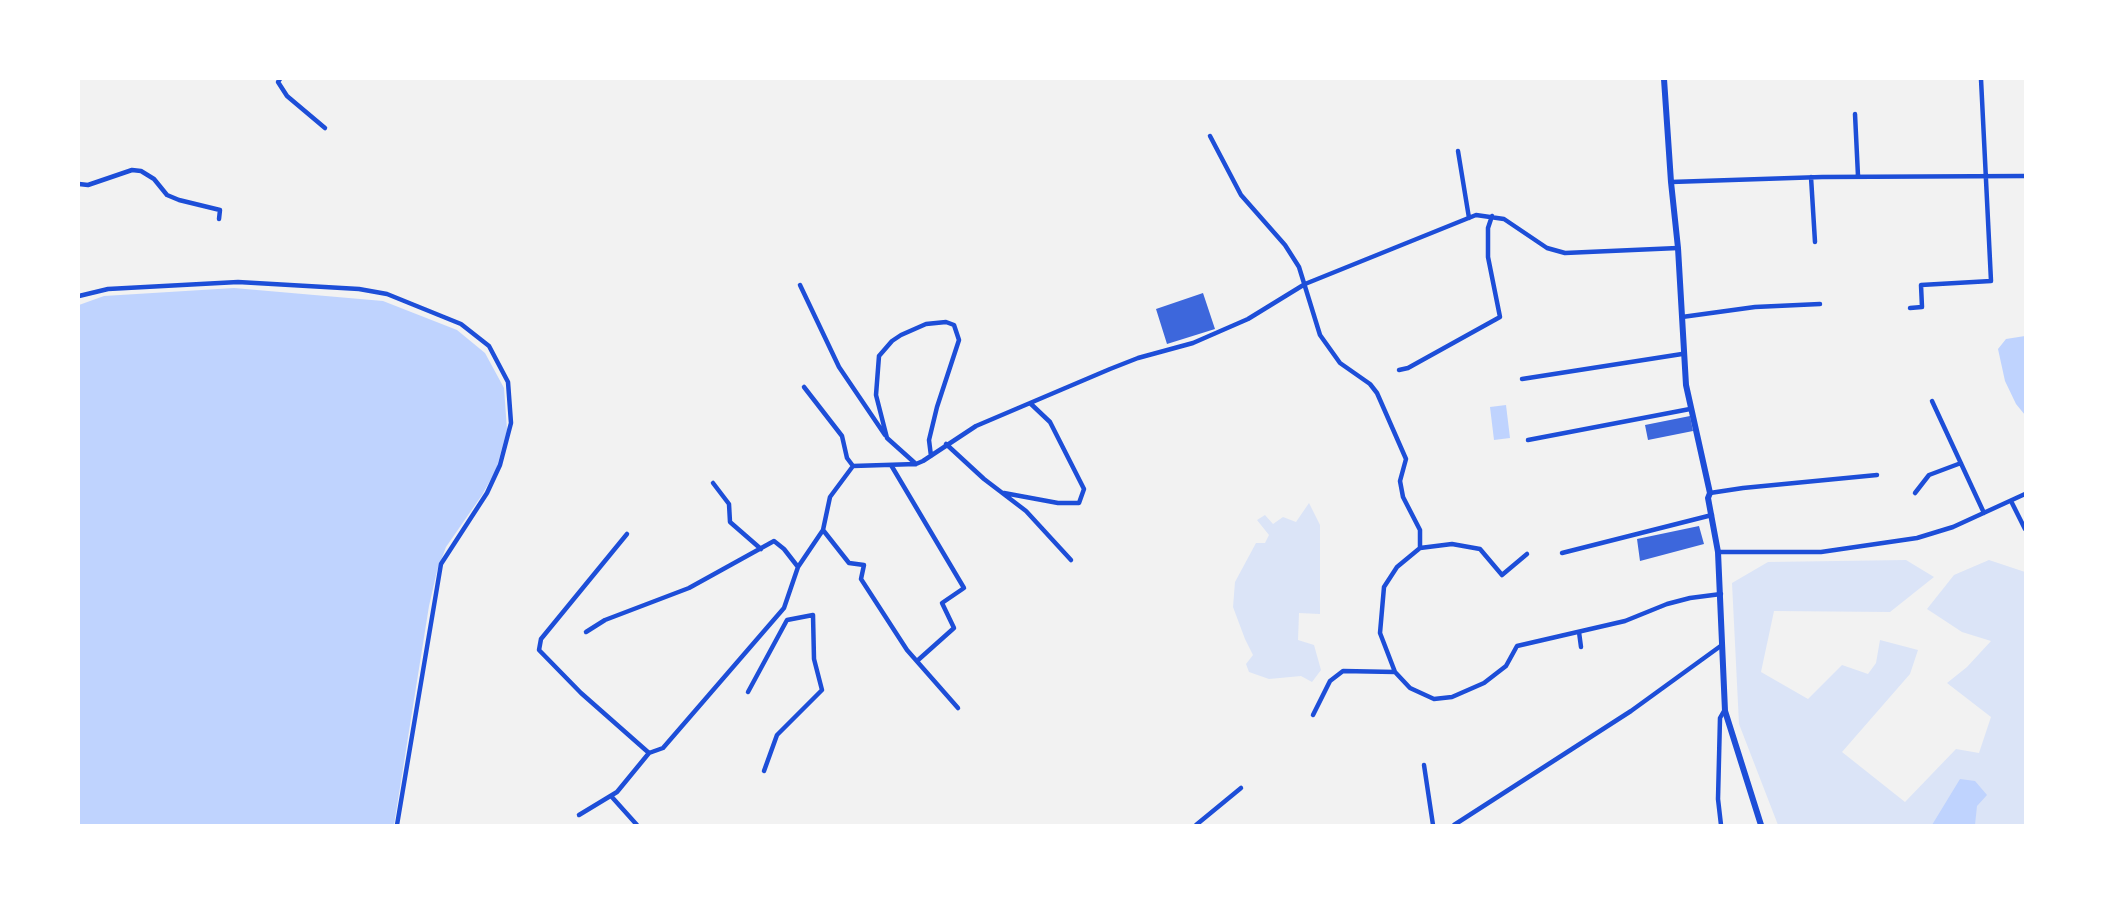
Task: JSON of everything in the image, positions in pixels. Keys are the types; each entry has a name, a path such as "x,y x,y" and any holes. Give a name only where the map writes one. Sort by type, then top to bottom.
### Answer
{"main road":[{"path":"1664,79 1678,248 1682,354 1690,409 1710,493 1708,498 1718,552 1725,710 1761,825"}],"street":[{"path":"280,79 278,82 287,96 325,128"},
{"path":"1910,308 1922,307 1921,285 1991,281 1981,79"},
{"path":"1855,114 1858,176"},
{"path":"1210,136 1241,195 1284,245 1299,267 1320,335 1340,363 1370,384 1377,393 1406,459 1400,481 1403,497 1420,530 1420,548"},
{"path":"1458,152 1469,218"},
{"path":"79,184 88,185 132,170 141,171 154,179 167,195 220,210 219,219"},
{"path":"1671,182 1858,176 2025,176"},
{"path":"1811,177 1815,242"},
{"path":"853,466 916,464 976,426 1138,358 1194,343 1248,319 1305,284 1476,215 1504,219 1547,248 1565,253 1678,248"},
{"path":"1399,370 1408,368 1500,317 1488,257 1488,228 1492,216"},
{"path":"79,296 108,289 238,282 359,289 387,294 461,324 489,346 508,382 511,423 500,465 487,493 441,564 397,825"},
{"path":"800,285 839,367 866,410 887,438 916,464"},
{"path":"1682,317 1755,307 1820,304"},
{"path":"887,438 876,395 879,356 892,341 926,324 946,322 954,325 959,340 929,440 931,456"},
{"path":"1522,379 1682,354"},
{"path":"804,387 842,436 847,458 853,466"},
{"path":"1932,401 1984,513"},
{"path":"1004,493 1058,503 1079,503 1084,489 1050,422 1031,404"},
{"path":"1528,440 1690,409"},
{"path":"946,444 984,479 1026,511 1071,560"},
{"path":"1915,493 1929,475 1961,463"},
{"path":"891,465 964,588 942,603 954,628 917,661"},
{"path":"579,815 611,796 649,753 663,748 784,608 798,567 823,530 830,497 853,466"},
{"path":"1710,493 1877,475"},
{"path":"713,483 729,504 730,522 761,549"},
{"path":"1718,552 1821,552 1917,538 1953,527 2025,494"},
{"path":"2011,500 2025,529"},
{"path":"1562,553 1712,515"},
{"path":"823,530 849,563 864,565 862,579 908,650 958,708"},
{"path":"627,534 541,639 539,650 574,687 649,753"},
{"path":"586,632 606,620 689,588 774,541 798,567"},
{"path":"1527,554 1502,575 1480,549 1452,544 1420,548 1397,567 1384,587 1380,633 1395,672 1410,688 1434,699 1452,697 1484,683 1506,666 1517,646 1625,621 1690,598 1721,594"},
{"path":"748,692 787,620 784,608"},
{"path":"764,771 777,735 822,690 814,659 813,615 787,620"},
{"path":"1579,632 1581,647"},
{"path":"1454,825 1630,711 1722,645"},
{"path":"1313,716 1329,681 1343,671 1395,672"},
{"path":"1721,825 1718,799 1720,718 1725,710"},
{"path":"1424,765 1433,825"},
{"path":"1196,825 1241,788"},
{"path":"611,796 637,825"}],"shaded area":[{"path":"1309,503 1320,525 1320,614 1299,613 1298,640 1314,645 1321,670 1312,682 1301,676 1269,679 1249,672 1246,664 1253,655 1233,607 1235,582 1256,543 1265,543 1269,535 1257,520 1265,515 1273,524 1283,517 1296,522"},
{"path":"1906,560 1934,577 1890,612 1774,611 1761,672 1808,699 1842,665 1868,674 1876,663 1880,640 1918,650 1910,674 1842,752 1905,802 1956,749 1979,753 1991,717 1947,683 1967,667 1991,641 1962,632 1927,609 1954,575 1989,560 2025,572 2025,825 1778,825 1739,724 1732,583 1768,562"}],"water":[{"path":"234,288 383,301 457,330 485,353 504,388 507,430 496,470 446,547 437,571 394,825 79,825 79,305 104,296"},
{"path":"2025,336 2025,415 2016,404 2005,381 1998,349 2006,339"},
{"path":"1506,405 1510,438 1494,440 1490,407"},
{"path":"1960,779 1975,781 1987,795 1977,806 1975,825 1932,825"}],"building":[{"path":"1203,293 1215,329 1167,344 1156,309"},
{"path":"1690,416 1693,431 1648,440 1645,425"},
{"path":"1699,526 1704,544 1640,561 1637,539"}]}
